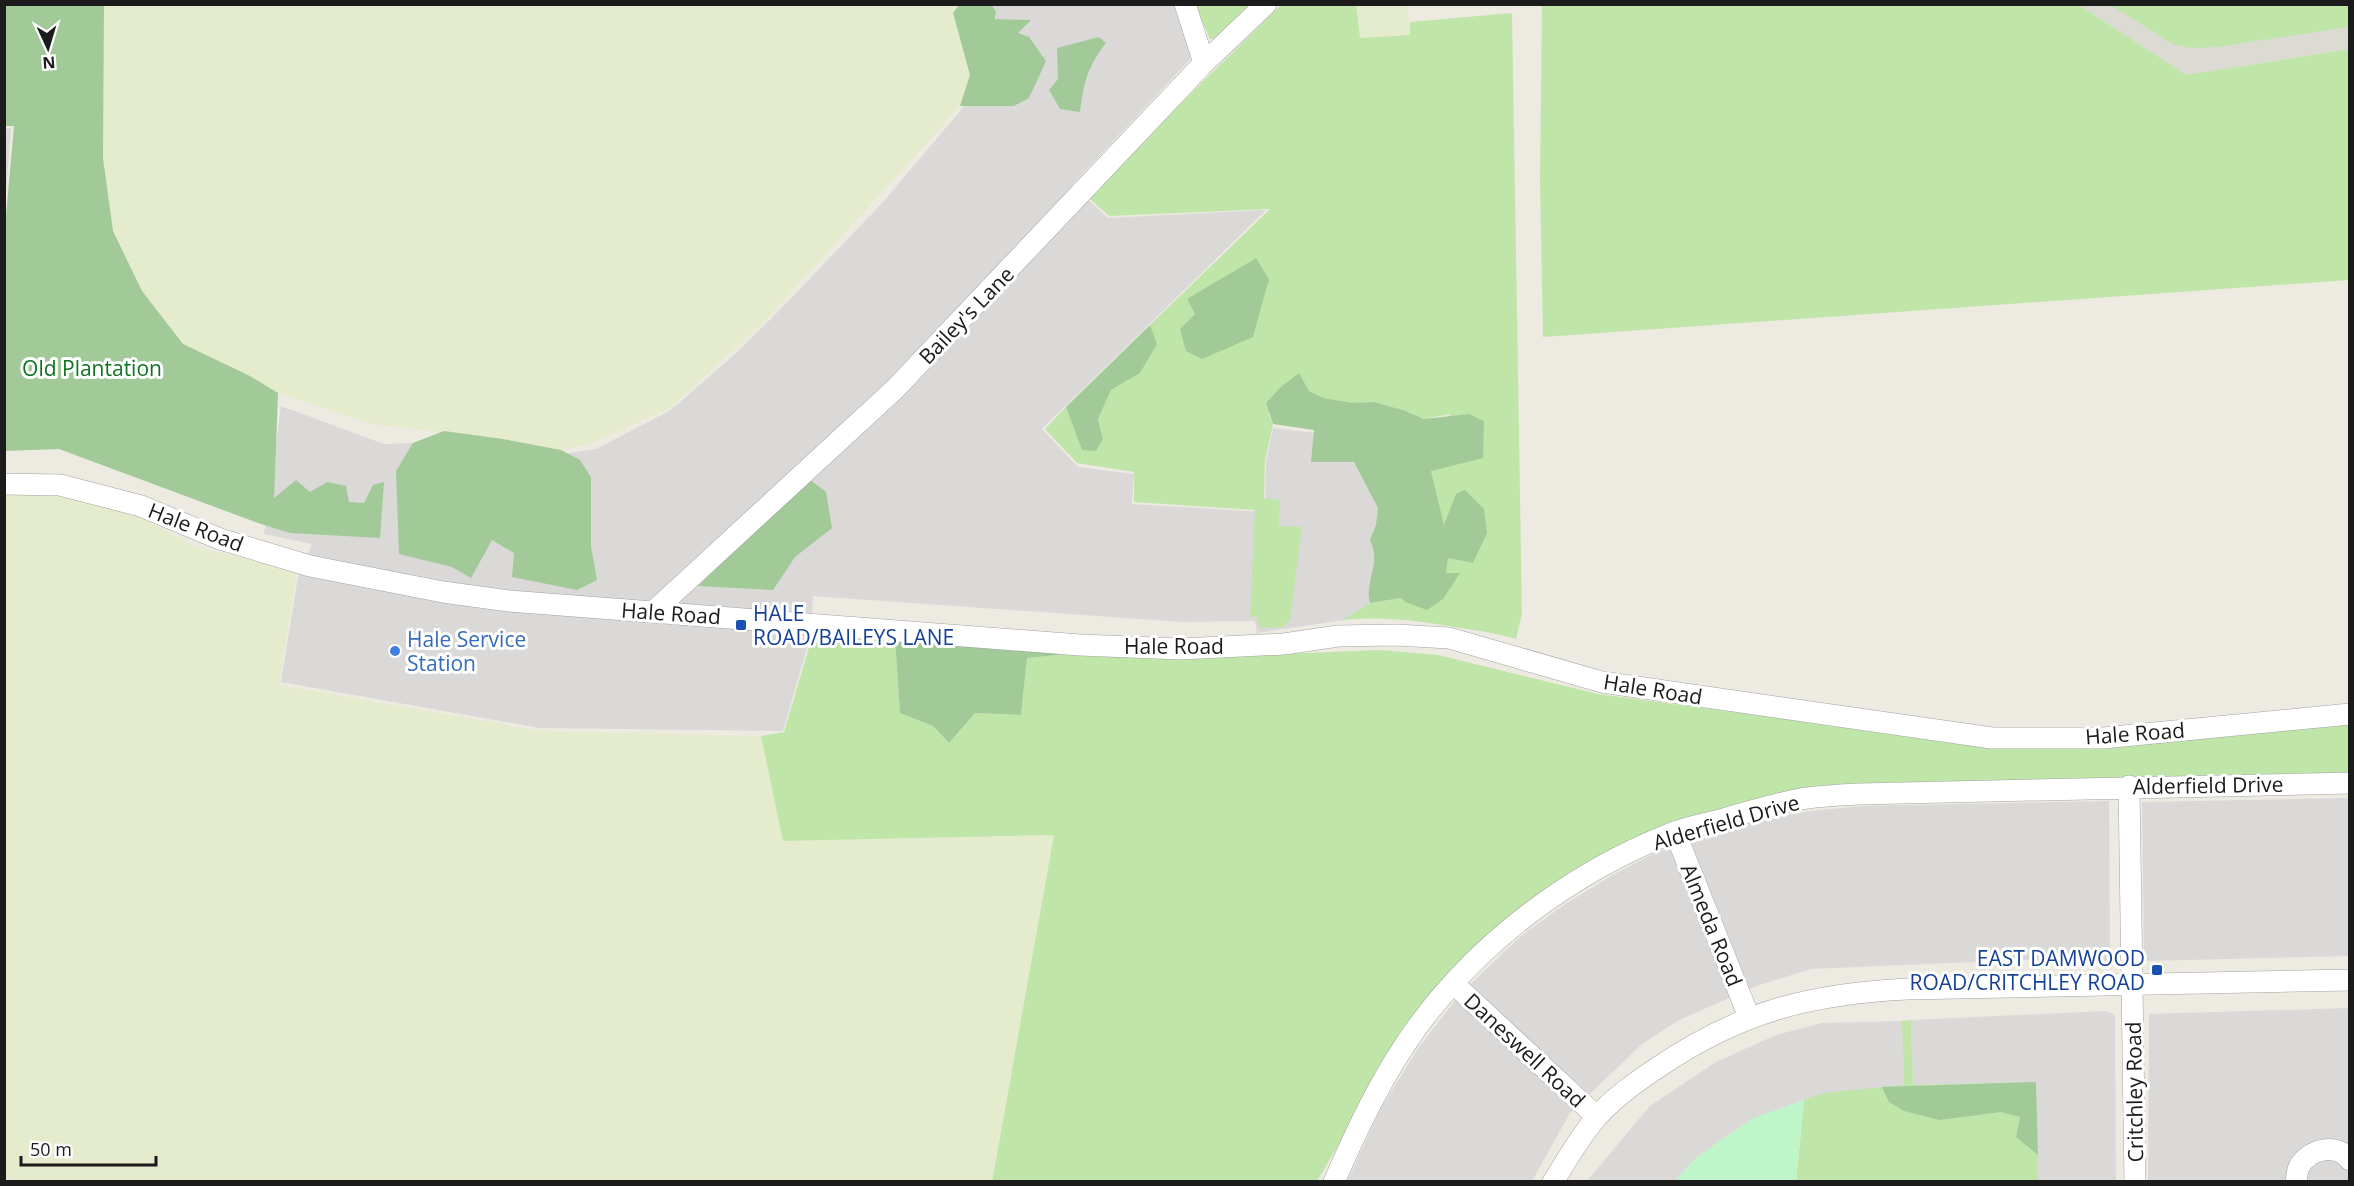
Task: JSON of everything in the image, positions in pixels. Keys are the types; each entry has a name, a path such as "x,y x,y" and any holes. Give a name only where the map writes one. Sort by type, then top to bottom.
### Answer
{"street":[{"path":"1185,4 1204,63"},
{"name":"Bailey's Lane","path":"653,612 895,389 1204,63 1266,4"},
{"name":"Hale Road","path":"4,484 60,485 141,506 220,539 310,566 443,592 509,601 1080,645 1180,649 1284,644 1338,636 1395,635 1449,638 1602,682 1992,738 2103,738 2349,714"},
{"name":"Alderfield Drive","path":"1334,1182 1373,1096 1418,1026 1454,984 1509,930 1573,883 1606,864 1675,832 1802,799 1859,794 2129,786 2349,783"},
{"name":"Critchley Road","path":"2129,786 2135,1182"},
{"name":"Almeda Road","path":"1675,832 1749,1017"},
{"path":"1553,1182 1597,1117 1636,1082 1697,1041 1749,1017 1802,1001 1874,991 2132,983 2349,980"},
{"name":"Daneswell Road","path":"1454,984 1597,1117"},
{"path":"2296,1182 2299,1167 2313,1153 2326,1149 2338,1150 2349,1160"}],"shaded area":[{"path":"992,5 1178,5 1197,52 1072,185 1108,218 1266,210 1042,429 1078,467 1134,474 1132,504 1265,512 1266,462 1273,428 1315,433 1313,460 1388,465 1378,615 1257,633 1255,621 1182,622 813,596 811,634 783,731 540,728 281,682 298,577 312,544 264,534 281,406 384,444 490,440 563,454 596,449 671,410 734,355 775,315 884,201 966,104 1000,30"},
{"path":"2079,5 2349,5 2349,49 2186,75"},
{"path":"11,128 5,206 5,129"},
{"path":"2349,798 2349,956 2144,961 2142,802"},
{"path":"2109,801 2110,963 2021,960 1811,969 1759,985 1679,1020 1642,1044 1570,1113 1532,1181 1347,1182 1381,1108 1419,1047 1462,992 1520,937 1564,905 1611,876 1657,852 1771,818 1811,811 1861,806"},
{"path":"2349,1008 2349,1181 2148,1182 2149,1014"},
{"path":"2106,1011 2115,1015 2116,1181 2038,1181 2036,1082 1913,1085 1911,1020"},
{"path":"1902,1021 1904,1085 1697,1157 1675,1181 1586,1182 1650,1106 1716,1062 1776,1035 1822,1023"}],"green space":[{"name":"Old Plantation","path":"4,5 104,5 103,158 113,231 142,291 183,344 248,375 278,393 274,498 296,480 310,492 327,482 346,486 349,502 364,503 373,485 384,482 380,538 290,533 59,449 5,451 4,238 14,126 5,126"},
{"path":"104,5 959,5 953,13 970,75 960,106 765,321 671,407 593,443 561,450 503,439 372,424 278,393 248,375 183,344 142,291 113,231 103,158"},
{"path":"959,5 992,5 996,12 995,19 1031,20 1018,33 1029,37 1046,61 1029,98 1014,106 960,106 970,75 953,13"},
{"path":"1195,5 1256,5 1217,38 1210,39"},
{"path":"1281,5 1356,5 1360,38 1410,35 1410,22 1512,13 1522,614 1516,639 1488,632 1416,621 1342,620 1370,603 1401,598 1405,602 1460,574 1446,573 1448,557 1473,563 1456,495 1444,527 1431,471 1450,414 1424,419 1374,402 1352,404 1324,398 1309,391 1268,413 1273,424 1265,461 1264,498 1280,500 1279,526 1302,527 1290,620 1283,627 1260,628 1257,616 1250,617 1255,510 1134,502 1134,472 1077,463 1045,429 1066,407 1070,417 1103,439 1098,419 1111,390 1140,373 1156,344 1150,325 1270,209 1109,216 1087,196","holes":["1256,258 1195,314 1188,299"]},
{"path":"1356,5 1408,5 1410,35 1359,38"},
{"path":"1542,5 2079,5 2186,75 2349,49 2349,280 1543,337 1540,180"},
{"path":"2111,5 2349,5 2349,27 2217,47 2191,48 2176,45 2164,39"},
{"path":"1099,37 1106,43 1087,75 1080,112 1060,109 1049,90 1058,79 1057,48"},
{"path":"1256,258 1269,279 1253,337 1202,359 1186,351 1180,329 1195,314 1187,299"},
{"path":"1150,325 1157,344 1140,373 1111,390 1098,419 1103,439 1096,451 1082,450 1066,407"},
{"path":"1299,373 1309,391 1324,398 1352,403 1374,402 1424,419 1469,414 1484,421 1483,458 1431,471 1444,525 1456,494 1465,490 1484,509 1487,533 1473,563 1448,558 1446,573 1460,573 1443,599 1427,610 1405,602 1401,598 1370,603 1369,587 1374,557 1370,540 1376,525 1378,508 1354,462 1311,462 1314,430 1273,424 1266,403"},
{"path":"444,431 561,450 580,460 591,477 591,547 597,580 577,590 512,577 514,553 492,540 471,578 452,567 399,554 396,471 413,443"},
{"path":"809,479 826,492 832,528 795,557 773,590 698,586"},
{"path":"4,490 100,496 198,548 297,570 279,685 541,731 761,736 783,841 1054,835 992,1181 5,1181"},
{"path":"813,634 895,638 900,713 933,726 949,743 975,713 1021,715 1027,658 1058,655 1064,645 1165,659 1380,650 1438,655 1598,694 2011,749 2109,747 2349,724 2350,774 2028,782 1894,782 1792,793 1728,807 1483,942 1356,1115 1317,1181 992,1182 1054,835 783,841 761,736 784,732"},
{"path":"895,638 1064,645 1058,655 1027,658 1021,715 975,713 949,743 933,726 900,713"},
{"path":"1911,1020 1913,1085 2036,1082 2038,1181 1796,1182 1804,1100 1823,1093 1904,1085 1902,1021"},
{"path":"2036,1082 2038,1155 2016,1137 2020,1117 2001,1112 1939,1120 1904,1111 1889,1102 1882,1087"},
{"path":"1804,1100 1796,1181 1675,1181 1697,1157 1753,1118"}],"place":[{"name":"HALE ROAD/BAILEYS LANE","path":"741,625"},
{"name":"Hale Service Station","path":"395,651"},
{"name":"EAST DAMWOOD ROAD/CRITCHLEY ROAD","path":"2157,970"}]}
